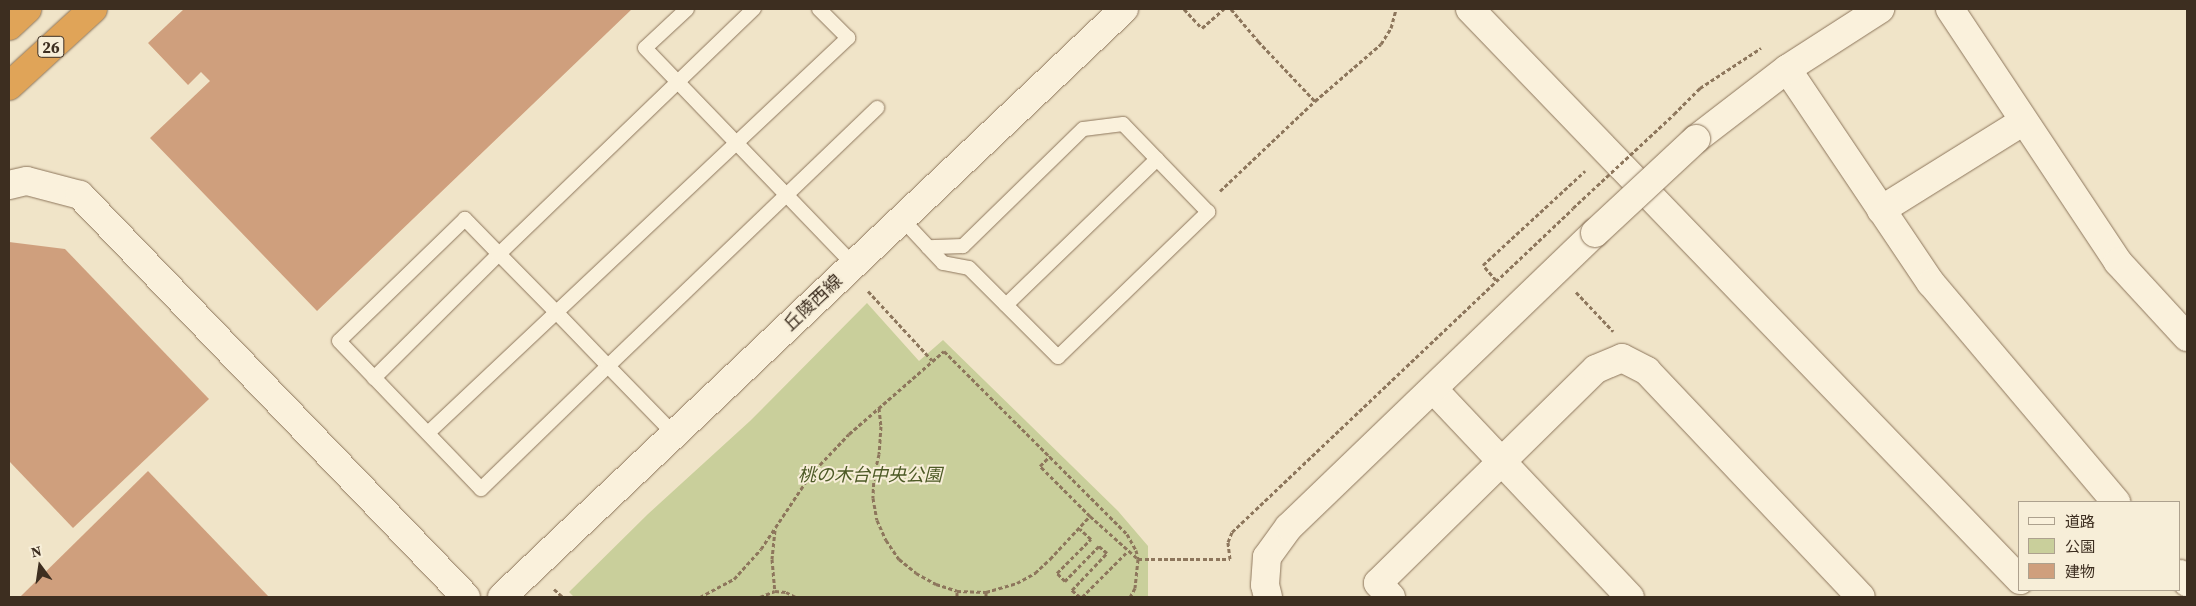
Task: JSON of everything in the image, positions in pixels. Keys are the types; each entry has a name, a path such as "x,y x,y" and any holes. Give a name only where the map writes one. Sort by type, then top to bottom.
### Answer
{"highway":[{"name":"26","path":"9,26 27,9"},
{"name":"26","path":"9,86 93,9"}],"street":[{"name":"丘陵西線","path":"502,597 1124,9"},
{"path":"1470,9 2018,578"},
{"path":"1268,597 1264,585 1267,558 1289,527 1434,390 1595,233 1696,139 1787,68 1880,9"},
{"path":"1950,9 2118,262 2187,336"},
{"path":"1787,68 1931,284 2115,501"},
{"path":"1881,210 2024,121"},
{"path":"9,185 27,181 80,195 466,597"},
{"path":"1391,597 1378,583 1596,369 1622,358 1646,371 1861,597"},
{"path":"1434,390 1630,597"}],"lane":[{"path":"686,9 644,48 786,195 851,268"},
{"path":"374,378 499,254 754,9"},
{"path":"428,433 848,38 819,9"},
{"path":"675,434 608,366 465,219 339,341 481,489 608,366 877,108"},
{"path":"902,219 943,263 969,268 1058,357 1208,212 1123,124 1083,129 963,246 928,246"},
{"path":"1006,305 1157,159"}],"path":[{"path":"1184,9 1202,28 1224,9"},
{"path":"1230,9 1258,42 1316,102"},
{"path":"1214,197 1381,44 1391,28 1396,9"},
{"path":"1050,456 1040,466 1090,516 1138,559 1230,559 1228,542 1232,532 1700,88 1765,46"},
{"path":"1496,280 1483,265 1606,151"},
{"path":"851,268 932,360"},
{"path":"1573,289 1620,338 1622,358"},
{"path":"700,597 734,579 761,548 811,474 879,408 944,351 1127,534 1136,550 1138,559 1135,588 1130,597"},
{"path":"879,408 881,426 873,498 877,520 886,540 899,559 916,573 936,584 957,591 986,592 1017,583 1035,573 1080,529 1090,516"},
{"path":"775,528 772,551 775,591"},
{"path":"1080,529 1091,539 1057,573 1065,581 1099,546 1107,553 1072,590 1081,597 1128,551"},
{"path":"760,597 775,591 786,592 796,597"},
{"path":"957,591 957,597"},
{"path":"986,592 986,597"}],"green space":[{"name":"桃の木台中央公園","path":"867,303 919,361 943,340 1118,511 1148,546 1148,597 574,597 569,592 648,514 750,421"}],"building":[{"path":"184,9 632,9 317,311 150,138 210,81 201,72 188,85 148,43"},
{"path":"9,242 65,249 209,399 73,528 9,461"},
{"path":"148,471 269,597 20,597"}]}
